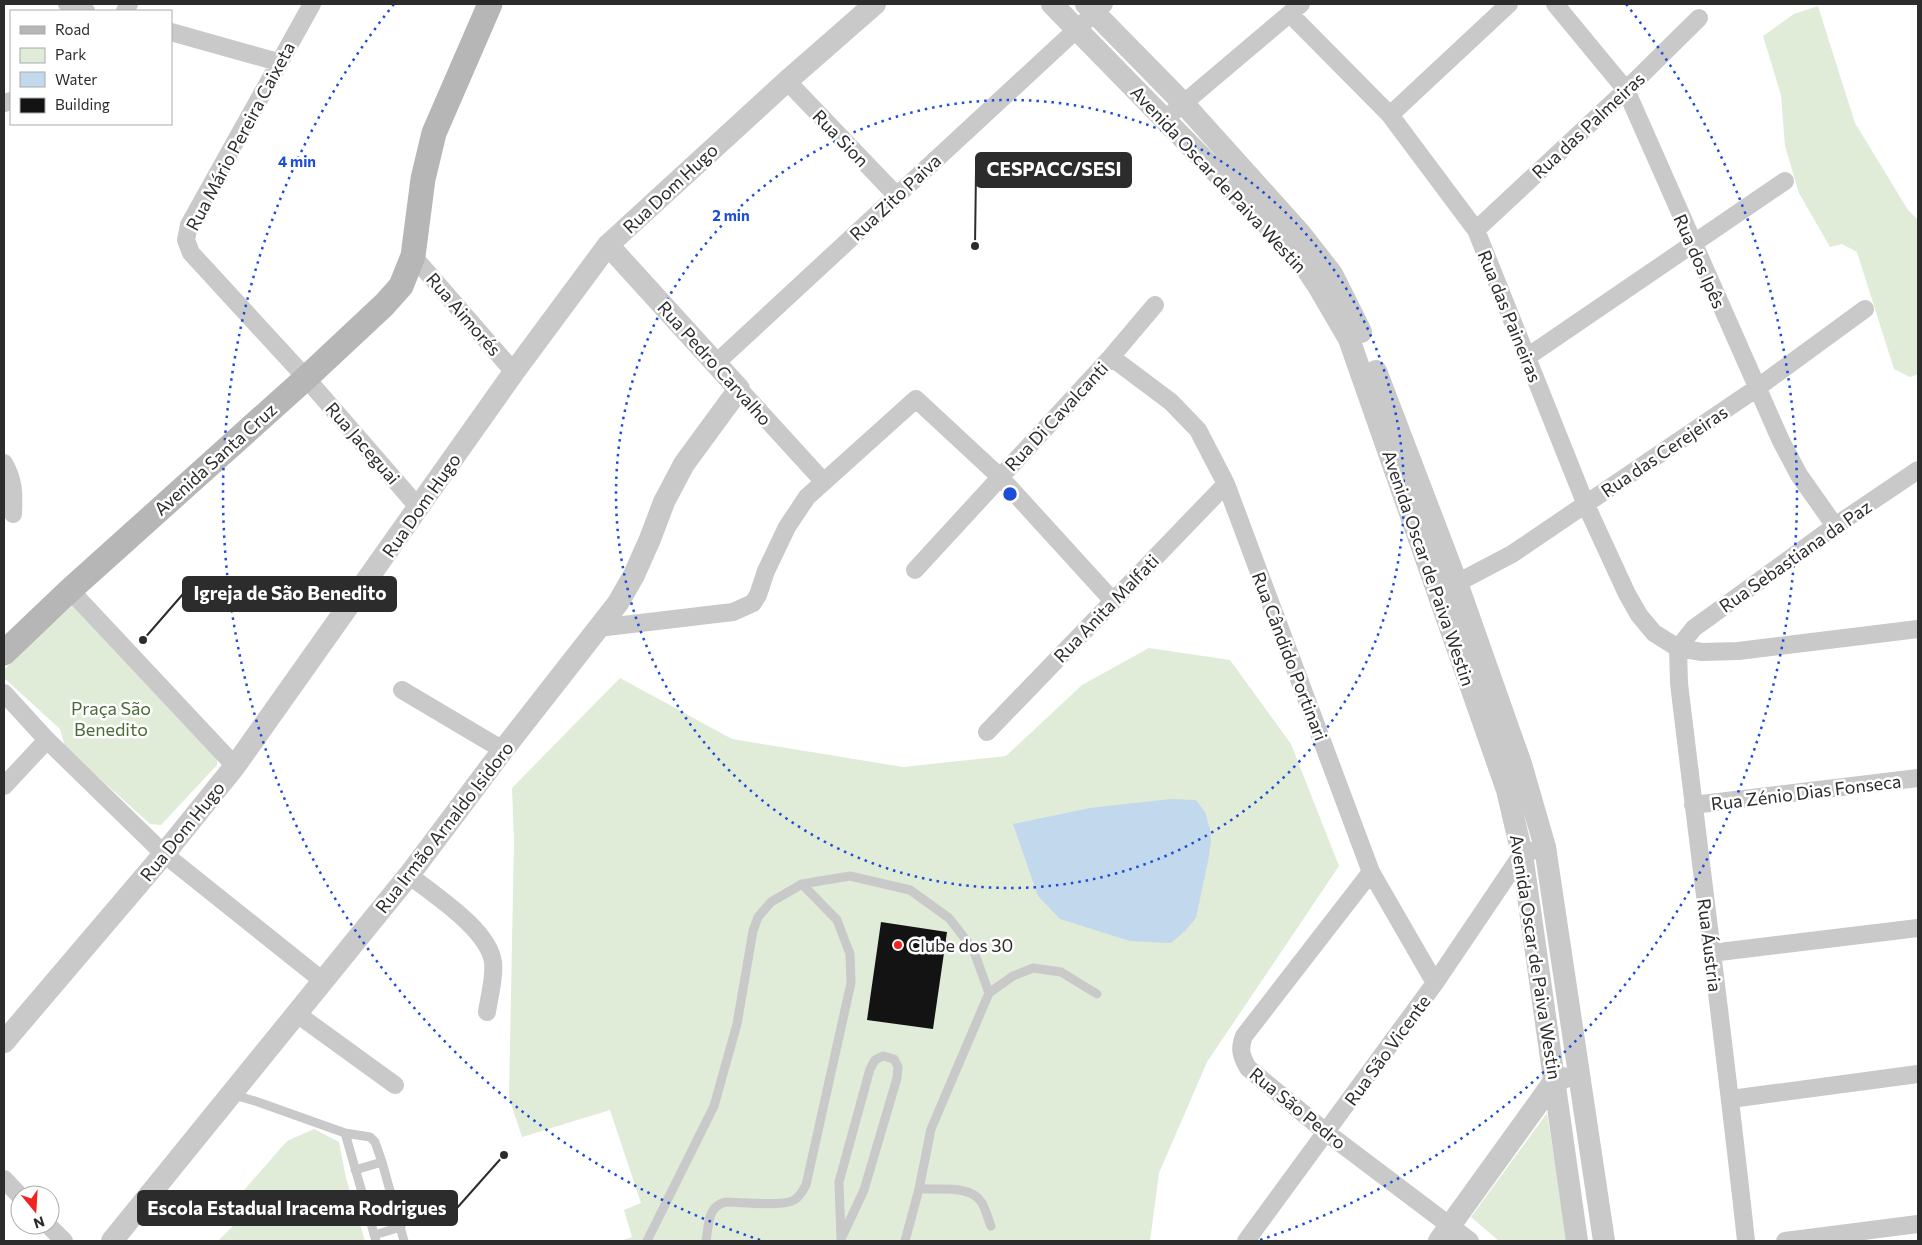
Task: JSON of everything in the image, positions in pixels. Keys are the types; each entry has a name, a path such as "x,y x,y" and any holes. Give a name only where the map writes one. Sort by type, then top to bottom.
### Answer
{"main road":[{"name":"Avenida Santa Cruz","path":"4,653 70,590 306,378 384,305 401,286 414,256 423,179 434,133 490,4"}],"street":[{"path":"67,4 83,10"},
{"name":"Rua Mário Pereira Caixeta","path":"306,378 191,253 186,240 189,225 278,62 312,4"},
{"name":"Rua Dom Hugo","path":"4,1042 164,854 236,766 514,372 608,245 787,81 875,4"},
{"name":"Avenida Oscar de Paiva Westin","path":"1052,4 1298,256 1355,336"},
{"path":"1390,115 1509,4"},
{"name":"Rua dos Ipês","path":"1555,4 1626,90 1757,388 1798,475 1835,526"},
{"name":"Avenida Oscar de Paiva Westin","path":"1095,7 1300,232 1332,274 1447,586 1521,764 1545,847 1604,1241"},
{"name":"Rua Zito Paiva","path":"715,364 1075,29 1095,7"},
{"path":"1165,119 1296,9"},
{"name":"Rua das Paineiras","path":"1296,9 1390,115 1476,230 1586,505 1627,594 1639,614 1654,633 1678,648"},
{"name":"Rua das Palmeiras","path":"1476,230 1626,90 1699,18"},
{"path":"172,32 278,62"},
{"name":"Rua Sion","path":"787,81 896,195"},
{"path":"1527,357 1785,181"},
{"name":"Rua Pedro Carvalho","path":"608,245 822,481"},
{"name":"Rua Aimorés","path":"414,256 514,372"},
{"name":"Rua Di Cavalcanti","path":"915,570 1111,357 1154,305"},
{"name":"Rua das Cerejeiras","path":"1447,586 1512,554 1586,505 1757,388 1865,309"},
{"name":"Rua Cândido Portinari","path":"1111,357 1171,402 1198,430 1226,484 1371,872 1435,983"},
{"name":"Rua Jaceguai","path":"306,378 419,508"},
{"name":"Rua Irmão Arnaldo Isidoro","path":"112,1241 409,875 503,750 618,603 634,575 664,502 684,464 739,390"},
{"path":"598,628 732,612 753,603 787,527 807,497 822,481 916,398 1000,477 1113,601"},
{"path":"4,463 10,474 14,492 13,514"},
{"name":"Rua Sebastiana da Paz","path":"1678,648 1694,628 1835,526 1918,470"},
{"name":"Rua Anita Malfati","path":"987,732 1226,484"},
{"name":"Avenida Oscar de Paiva Westin","path":"1447,586 1507,790 1522,854 1577,1241"},
{"path":"70,590 236,766"},
{"path":"1678,648 1702,652 1738,651 1918,629"},
{"name":"Rua Áustria","path":"1678,648 1679,683 1711,953 1731,1099 1746,1241"},
{"path":"402,690 503,750"},
{"path":"4,693 48,740 164,854 323,981"},
{"path":"4,786 48,740"},
{"name":"Rua Zénio Dias Fonseca","path":"1693,805 1918,778"},
{"path":"1522,854 1545,847"},
{"name":"Rua São Vicente","path":"1246,1241 1327,1133 1435,983 1522,854"},
{"name":"Rua São Pedro","path":"1371,872 1244,1036 1240,1046 1242,1058 1248,1068 1445,1234 1470,1241"},
{"path":"409,875 469,923 482,936 490,950 493,965 487,1012"},
{"path":"1711,953 1918,928"},
{"path":"298,1014 394,1085"},
{"path":"1445,1234 1555,1080 1578,1073"},
{"path":"1731,1099 1918,1074"},
{"path":"1785,1241 1918,1224"}],"lane":[{"path":"646,1241 714,1106 737,1024 753,931 758,917 771,902 802,884 850,876 910,890 949,918 967,941 973,949 989,993"},
{"path":"706,1241 711,1214 718,1204 726,1202 783,1203 793,1201 799,1196 806,1185 851,983 850,954 837,920 802,884"},
{"path":"905,1241 919,1189 931,1129 989,993 1013,976 1033,968 1061,972 1096,994"},
{"path":"883,1056 894,1058 898,1067 897,1078 864,1190 839,1240 839,1182 870,1069 875,1060 883,1056"},
{"path":"231,1094 345,1133 370,1137 375,1142 382,1162 404,1241"},
{"path":"345,1133 375,1238 401,1227"},
{"path":"356,1170 382,1162"},
{"path":"919,1189 959,1190 974,1195 982,1203 990,1226"}],"green space":[{"path":"1818,6 1855,123 1908,210 1918,220 1918,374 1910,377 1894,369 1857,252 1842,244 1830,247 1799,193 1785,146 1781,95 1763,36 1794,14"},
{"name":"Praça São Benedito","path":"75,603 217,753 217,765 161,825 150,824 65,747 60,729 4,678 4,670"},
{"name":"Clube dos 30","path":"1149,648 1230,660 1291,744 1339,866 1207,1062 1159,1173 1150,1241 621,1241 632,1237 624,1210 641,1203 610,1110 522,1137 509,1098 514,841 512,788 620,678 732,739 903,767 1006,756 1082,685"},
{"path":"1547,1113 1567,1241 1499,1241 1471,1217"},
{"path":"314,1129 339,1142 346,1178 365,1241 218,1241 234,1225 223,1214 287,1141"}],"water":[{"path":"1171,799 1196,800 1205,812 1211,840 1196,918 1171,943 1130,941 1060,919 1038,896 1013,824 1090,808"}],"building":[{"path":"881,922 947,932 933,1029 867,1020"}],"place":[{"name":"CESPACC/SESI","path":"975,246"},
{"name":"Igreja de São Benedito","path":"143,640"},
{"name":"Clube dos 30","path":"898,945"},
{"name":"Escola Estadual Iracema Rodrigues","path":"504,1155"}]}
